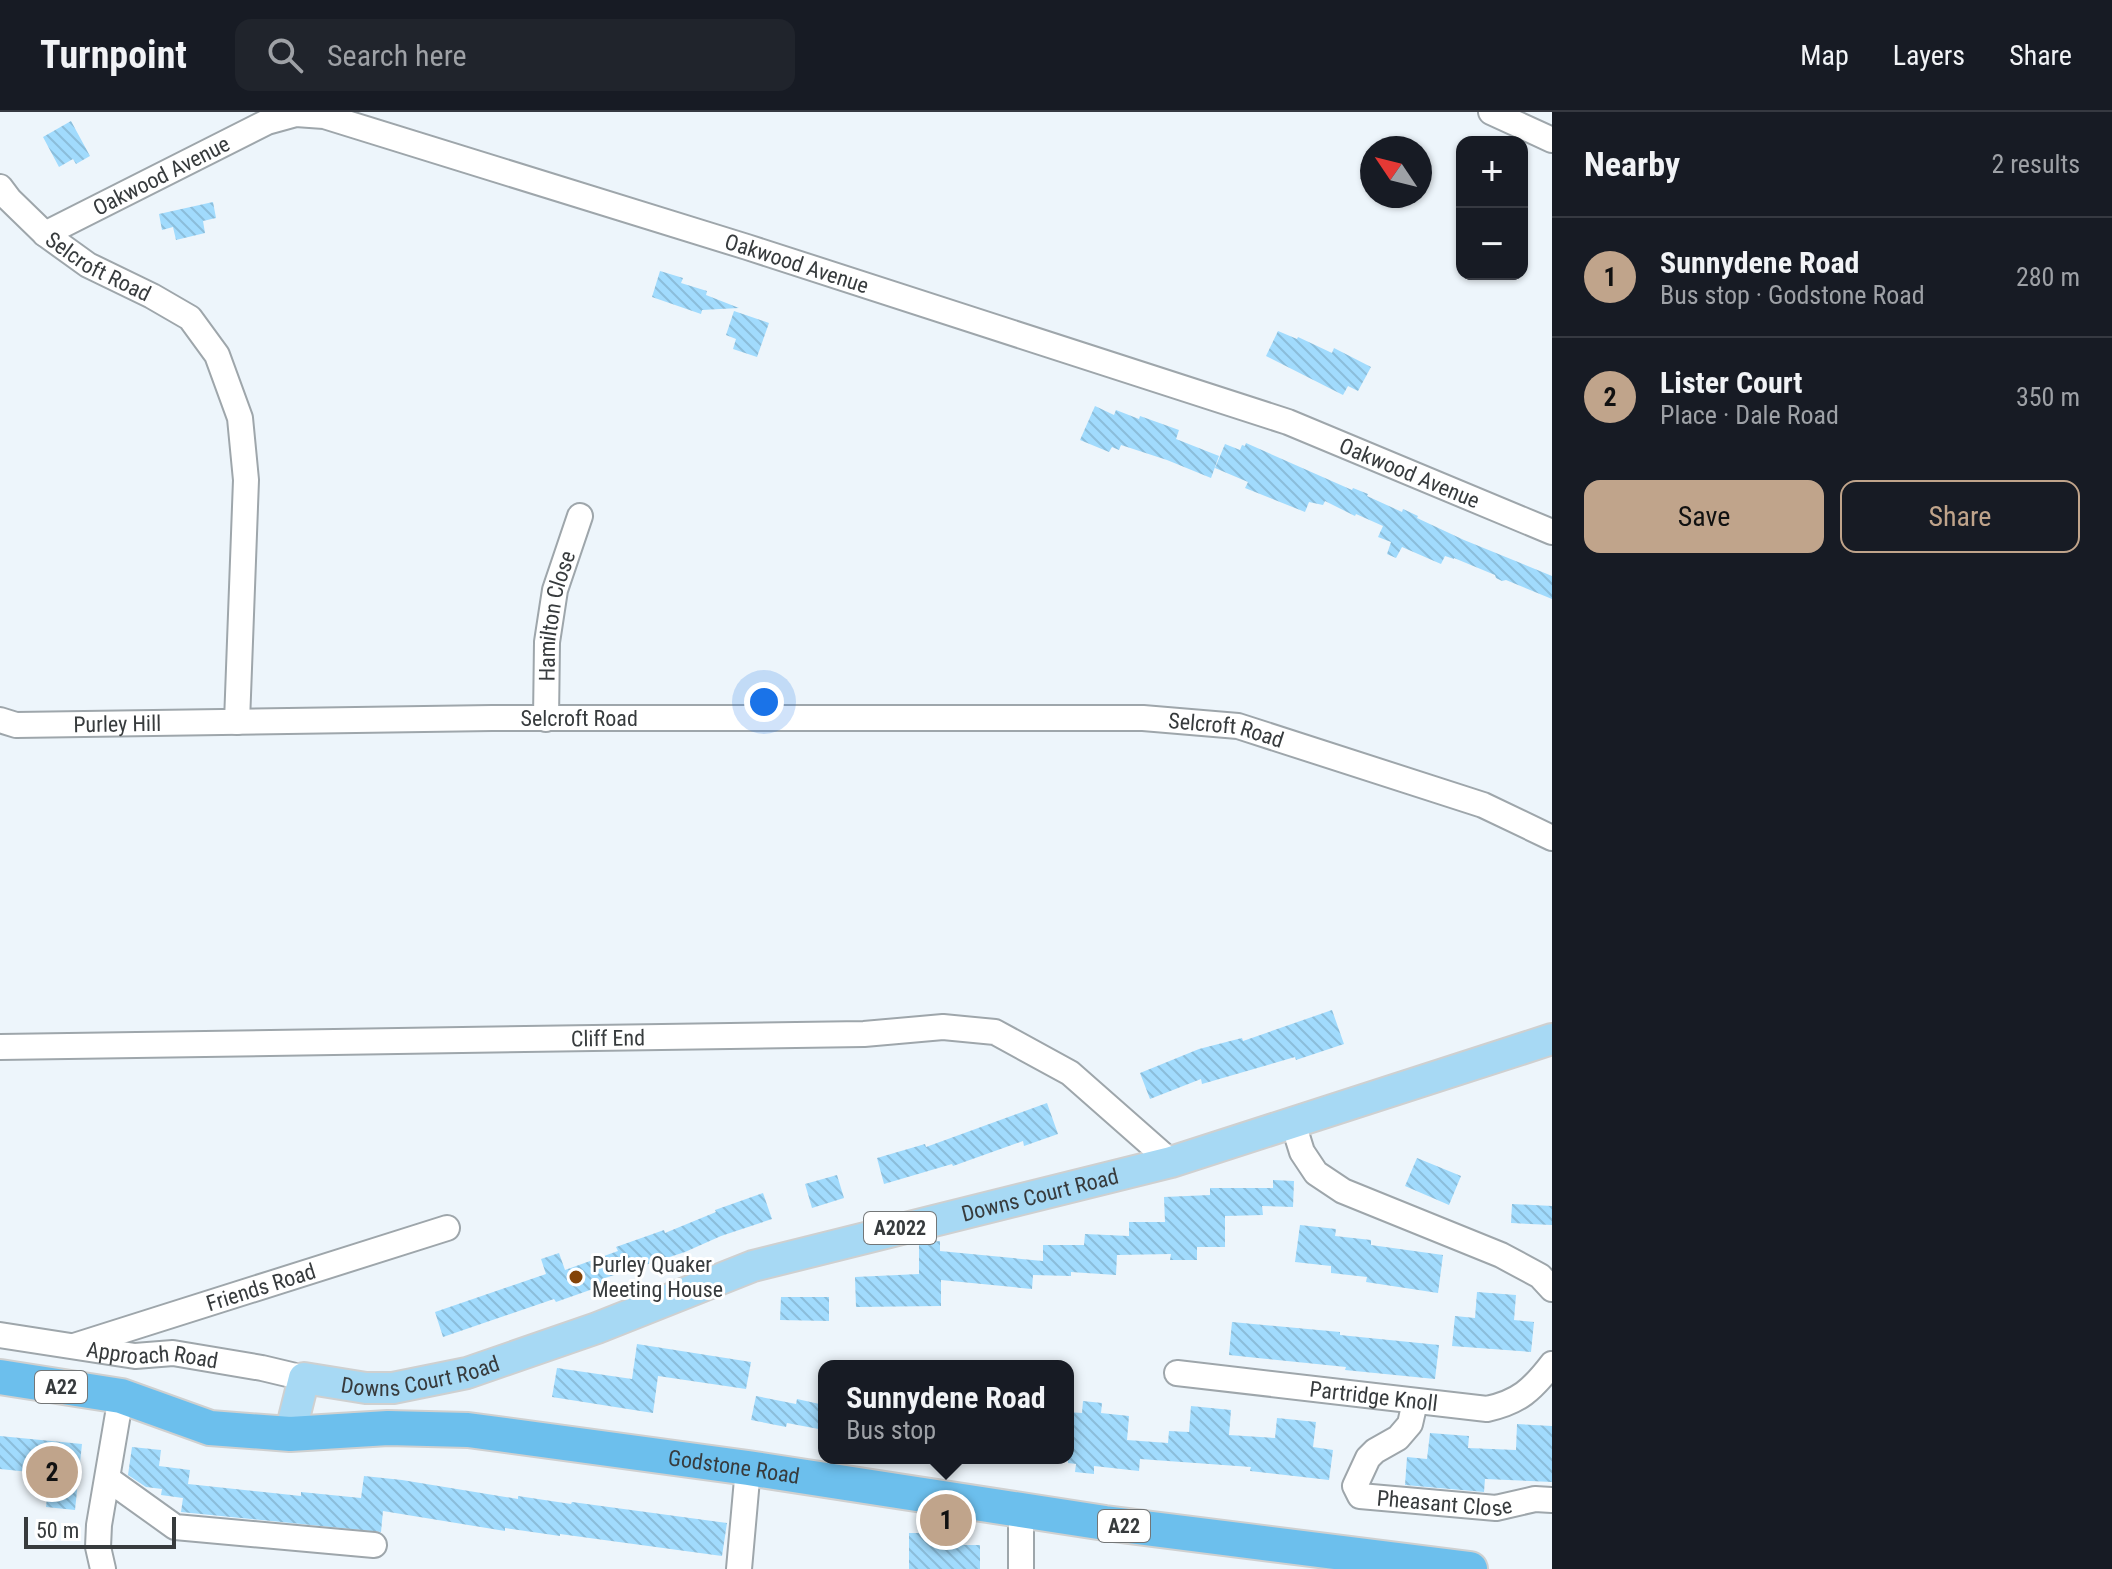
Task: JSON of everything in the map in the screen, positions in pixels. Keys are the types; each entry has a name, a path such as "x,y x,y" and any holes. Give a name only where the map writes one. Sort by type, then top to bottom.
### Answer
{"highway":[{"name":"Godstone Road","path":"0,1377 121,1396 210,1428 290,1434 388,1428 468,1430 748,1468 1021,1512 1470,1569"}],"main road":[{"name":"Downs Court Road","path":"304,1378 366,1388 393,1388 467,1373 597,1328 753,1266 1171,1162 1552,1039"},
{"path":"290,1434 304,1378"}],"street":[{"path":"1491,112 1552,140"},
{"name":"Oakwood Avenue","path":"45,234 267,122 296,114 324,116 1288,422 1552,532"},
{"name":"Selcroft Road","path":"3,201 88,265 190,318 217,355 240,418 246,480 237,722 1143,718 1238,726 1483,805 1552,838"},
{"name":"Hamilton Close","path":"546,719 547,642 555,590 580,516"},
{"name":"Purley Hill","path":"0,720 16,725 237,722"},
{"name":"Cliff End","path":"0,1047 864,1034 943,1027 995,1032 1070,1073 1171,1162"},
{"path":"1293,1123 1302,1152 1316,1173 1343,1191 1501,1255 1540,1276 1552,1289"},
{"name":"Friends Road","path":"74,1346 447,1228"},
{"name":"Approach Road","path":"0,1335 135,1356 173,1353 304,1378"},
{"name":"Partridge Knoll","path":"1177,1373 1487,1409 1515,1401 1534,1387 1552,1364"},
{"path":"103,1569 98,1547 99,1525 121,1396"},
{"name":"Pheasant Close","path":"1415,1402 1410,1424 1398,1438 1368,1458 1355,1486 1360,1496 1496,1508 1535,1499 1552,1500"},
{"path":"739,1569 748,1468"},
{"path":"108,1479 175,1527 374,1545"},
{"path":"1021,1512 1021,1569"}],"building":[{"path":"71,121 90,156 76,164 73,159 59,167 43,137"},
{"path":"213,202 216,218 203,221 205,233 176,240 173,227 162,230 159,214"},
{"path":"660,271 683,278 681,283 707,291 706,295 739,308 702,310 701,314 652,297"},
{"path":"734,311 769,323 757,357 733,349 736,339 726,335"},
{"path":"1278,331 1332,353 1334,348 1371,367 1358,391 1348,386 1343,395 1266,356"},
{"path":"1095,406 1114,415 1116,410 1179,430 1176,439 1219,456 1211,478 1121,445 1119,450 1112,447 1109,452 1080,440"},
{"path":"1246,443 1552,576 1552,599 1502,581 1454,558 1445,556 1441,564 1402,547 1396,558 1387,554 1391,542 1378,537 1383,526 1325,501 1323,505 1309,502 1305,512 1245,488 1248,482 1215,468 1225,444 1240,450"},
{"path":"1332,1010 1344,1044 1202,1084 1201,1079 1150,1099 1140,1073 1199,1049 1242,1038 1243,1041"},
{"path":"1047,1103 1058,1134 1024,1146 1023,1141 953,1166 884,1184 877,1158 925,1144 926,1147"},
{"path":"1417,1158 1461,1176 1449,1205 1405,1186"},
{"path":"837,1175 844,1198 812,1208 805,1184"},
{"path":"1273,1180 1294,1181 1293,1207 1262,1206 1263,1215 1225,1216 1225,1247 1197,1247 1197,1260 1170,1260 1171,1254 1117,1255 1116,1275 1071,1272 1071,1276 1033,1275 1032,1289 941,1280 941,1306 856,1307 855,1277 919,1274 919,1243 940,1241 940,1251 1043,1261 1043,1245 1084,1245 1085,1234 1129,1236 1129,1222 1165,1222 1164,1197 1210,1195 1210,1188 1273,1188"},
{"path":"763,1193 772,1219 605,1278 607,1284 443,1337 435,1312 546,1274 541,1259 559,1253 565,1270 618,1251 616,1247 664,1230 665,1233"},
{"path":"1512,1204 1552,1206 1552,1225 1511,1223"},
{"path":"1300,1225 1336,1229 1335,1236 1371,1240 1371,1245 1443,1255 1438,1293 1366,1282 1367,1277 1331,1273 1331,1266 1295,1262"},
{"path":"1477,1292 1516,1295 1514,1320 1534,1322 1531,1352 1452,1346 1455,1316 1475,1318"},
{"path":"781,1297 829,1297 829,1321 780,1320"},
{"path":"1232,1322 1439,1345 1435,1379 1229,1355"},
{"path":"637,1344 751,1362 746,1389 658,1376 653,1413 552,1397 557,1368 632,1379"},
{"path":"756,1396 796,1404 797,1399 818,1404 818,1429 751,1420"},
{"path":"1083,1401 1102,1403 1101,1413 1129,1416 1127,1440 1168,1443 1169,1431 1189,1432 1191,1406 1231,1410 1229,1435 1275,1438 1277,1418 1316,1422 1313,1447 1333,1450 1329,1480 1250,1471 1251,1467 1140,1459 1139,1471 1094,1466 1094,1474 1075,1472 1074,1412 1082,1413"},
{"path":"1517,1424 1552,1426 1552,1482 1485,1479 1484,1492 1405,1485 1407,1457 1427,1459 1430,1433 1469,1436 1468,1448 1516,1450"},
{"path":"0,1436 82,1444 75,1510 46,1507 49,1474 0,1469"},
{"path":"132,1447 161,1450 159,1466 190,1470 188,1484 301,1496 301,1492 361,1498 364,1476 518,1499 518,1496 572,1502 727,1523 722,1556 560,1534 505,1528 505,1531 383,1511 381,1532 181,1512 183,1498 161,1495 162,1489 146,1487 128,1475"},
{"path":"909,1533 960,1533 960,1545 980,1545 980,1569 909,1569"}],"place":[{"name":"Purley Quaker Meeting House","path":"576,1277"},
{"name":"Lister Court","path":"52,1472"},
{"name":"Sunnydene Road","path":"946,1520"}]}
